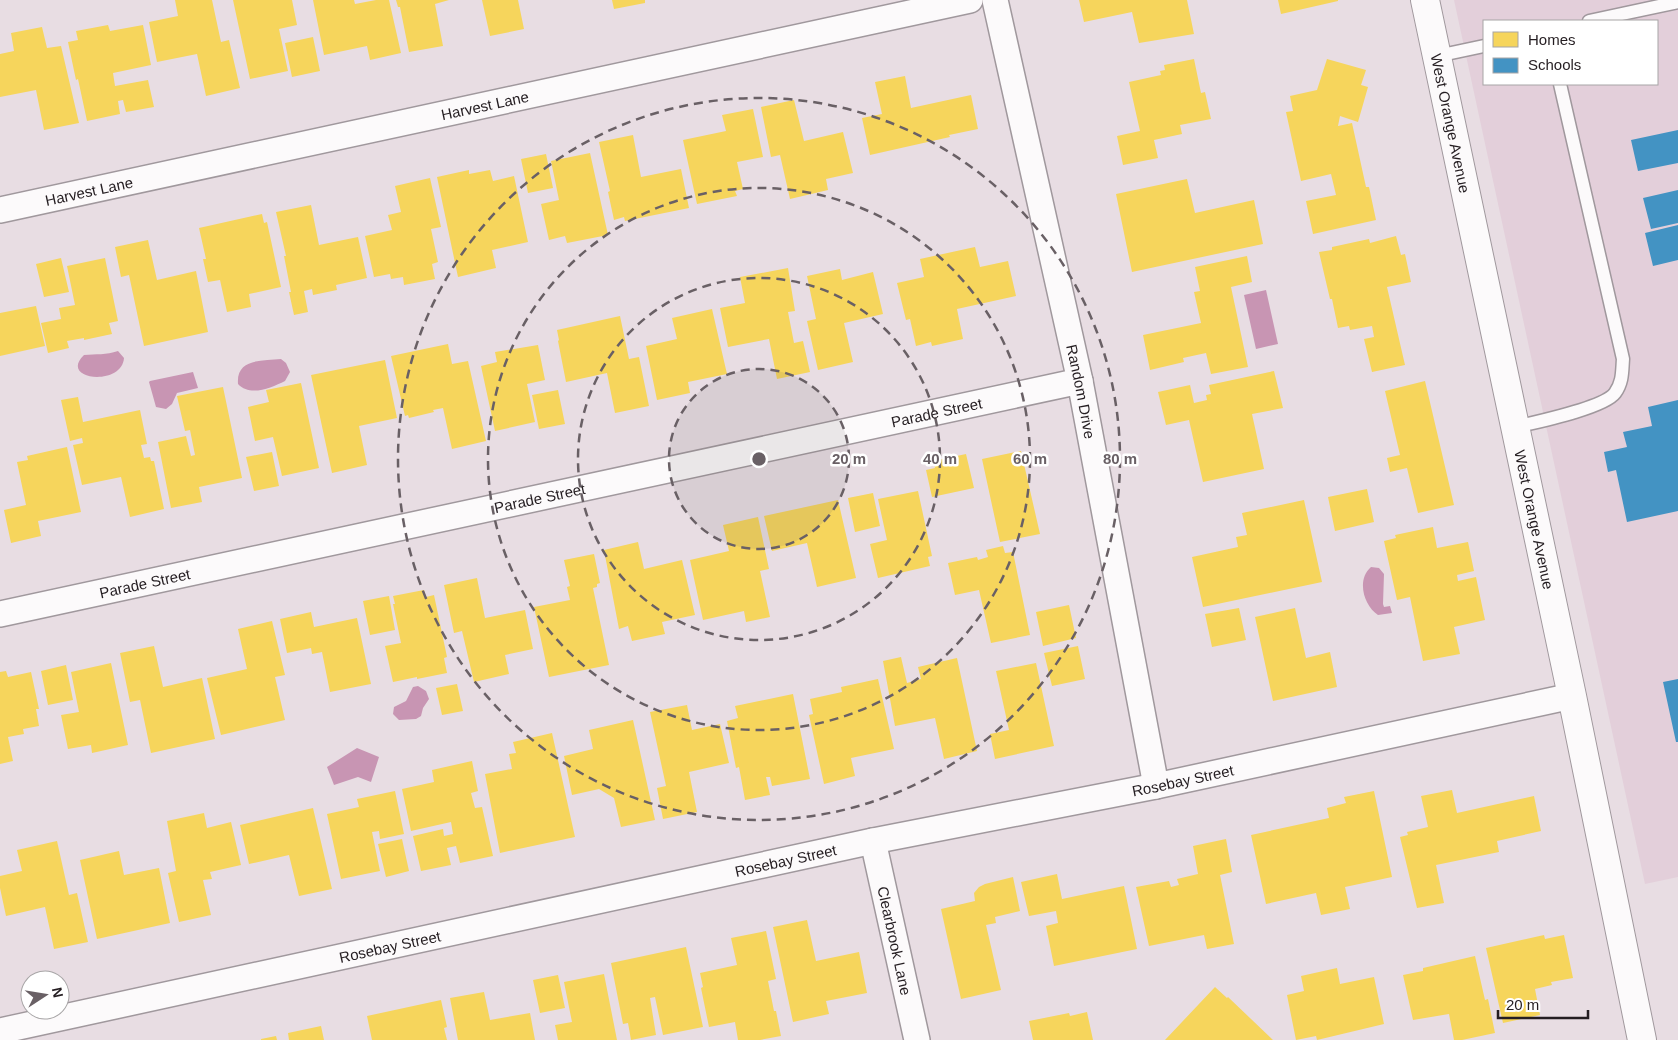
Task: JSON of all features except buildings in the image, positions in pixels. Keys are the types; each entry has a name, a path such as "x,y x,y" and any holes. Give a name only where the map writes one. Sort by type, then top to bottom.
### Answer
{"street":[{"name":"Harvest Lane","path":"0,210 970,0"},
{"name":"Random Drive","path":"995,0 1080,381 1156,786"},
{"name":"West Orange Avenue","path":"1425,0 1572,696 1642,1040"},
{"name":"Parade Street","path":"0,614 1080,381"},
{"name":"Rosebay Street","path":"0,1031 873,841 1156,786 1572,696"},
{"name":"Clearbrook Lane","path":"873,841 917,1040"}],"lane":[{"path":"1594,20 1678,2"},
{"path":"1437,56 1483,46"},
{"path":"1515,427 1605,401 1615,393 1622,380 1623,359 1560,85"}],"shaded area":[{"path":"1454,0 1678,0 1678,877 1645,884"},
{"path":"1266,290 1278,344 1256,349 1244,295"},
{"path":"118,351 124,358 121,367 113,373 94,377 85,375 79,370 78,363 84,355"},
{"path":"281,359 286,363 290,372 285,381 254,391 243,388 238,384 238,376 241,369 246,365 252,362"},
{"path":"193,372 198,388 177,393 172,404 166,409 156,407 150,381"},
{"path":"1371,567 1379,568 1384,574 1383,604 1384,607 1390,606 1392,613 1378,615 1369,606 1363,586 1366,572"},
{"path":"418,686 426,691 429,699 423,708 421,716 416,719 399,720 393,714 394,707 406,701 413,687"},
{"path":"357,748 379,757 371,782 358,777 334,785 327,767"}]}
